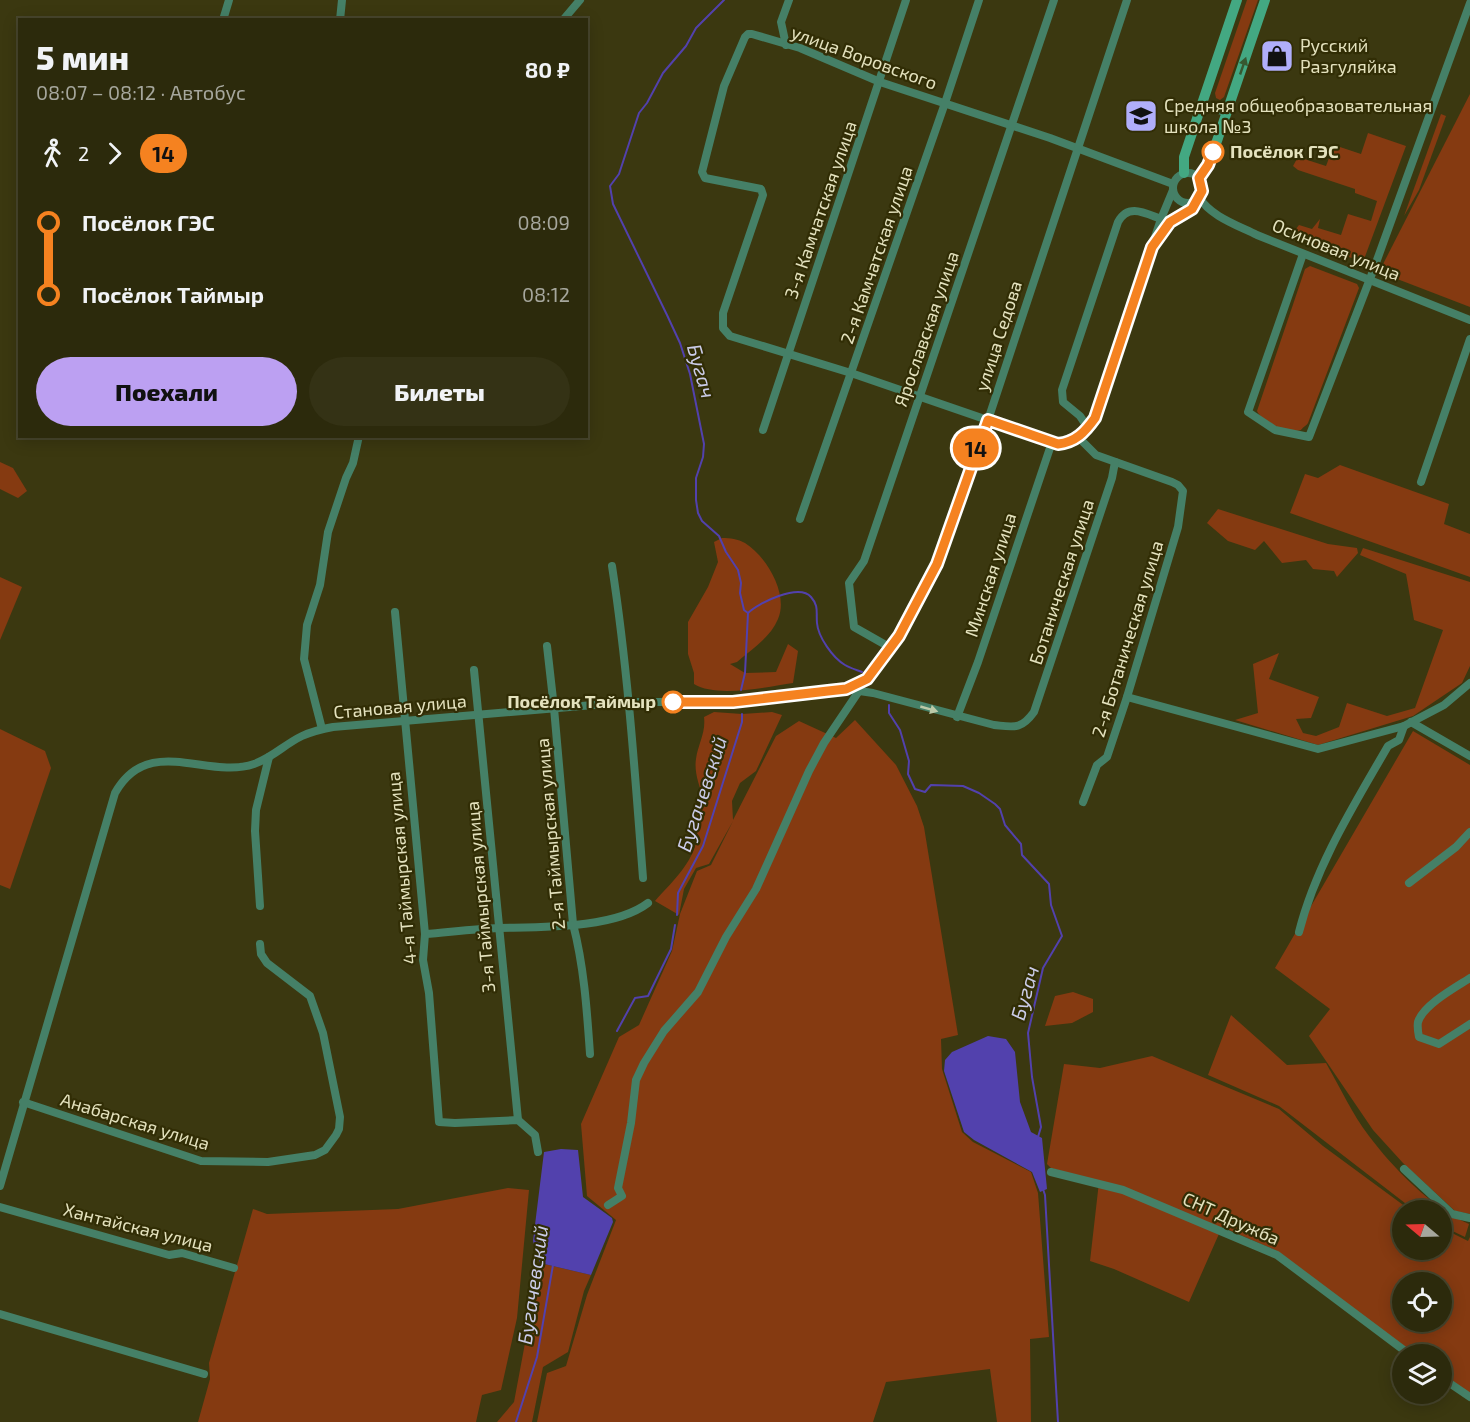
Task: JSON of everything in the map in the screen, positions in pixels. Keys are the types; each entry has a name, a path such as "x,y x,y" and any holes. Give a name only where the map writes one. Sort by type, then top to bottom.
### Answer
{"street":[{"path":"224,18 229,0"},
{"path":"340,18 342,0"},
{"path":"565,18 579,0"},
{"path":"786,45 781,22 789,0"},
{"name":"3-я Камчатская улица","path":"763,430 906,0"},
{"name":"2-я Камчатская улица","path":"800,519 979,0"},
{"name":"Ярославская улица","path":"891,648 854,627 849,583 864,561 1054,0"},
{"name":"улица Седова","path":"846,689 867,679 891,648 937,564 988,420 1127,0"},
{"path":"1184,173 1184,157 1238,0"},
{"path":"1199,178 1208,165 1265,0"},
{"path":"1303,254 1248,412 1275,430 1309,437 1470,3"},
{"name":"улица Воровского","path":"788,354 730,336 723,328 723,313 763,195 760,189 705,178 702,172 724,86 748,34 800,48 880,82 1077,148 1173,187"},
{"path":"1202,104 1227,113"},
{"path":"788,354 851,373 1058,444 1068,443 1079,438 1095,418 1161,219 1177,177 1184,173 1194,174 1199,178 1202,188 1192,209 1170,222 1152,247"},
{"path":"1173,187 1177,197 1183,202 1191,202 1198,198"},
{"name":"Осиновая улица","path":"1198,198 1204,205 1233,224 1470,320"},
{"path":"1088,428 1080,416 1063,402 1062,390 1118,222 1125,212 1133,210 1161,219"},
{"path":"1421,482 1470,339"},
{"path":"322,729 304,659 307,625 320,585 328,532 353,463 359,438"},
{"path":"1079,438 1096,455 1115,462"},
{"name":"Минская улица","path":"957,717 978,662 1052,442"},
{"name":"2-я Ботаническая улица","path":"1083,802 1097,765 1107,757 1127,697 1178,527 1183,491 1172,482 1115,462"},
{"name":"Ботаническая улица","path":"1034,711 1112,478 1115,462"},
{"path":"612,566 621,622 629,702 643,878"},
{"name":"4-я Таймырская улица","path":"395,612 425,934 423,960 429,993 439,1122 518,1120"},
{"name":"2-я Таймырская улица","path":"547,646 573,924 579,948 588,1015 590,1054"},
{"name":"3-я Таймырская улица","path":"474,670 518,1120"},
{"path":"867,679 867,690 873,693"},
{"path":"1127,697 1318,749 1408,724 1444,705 1470,683"},
{"name":"Становая улица","path":"0,1186 115,793 126,777 137,770 159,762 237,768 254,765 302,736 322,729 629,702 733,702 846,689 873,693 993,726 1013,727 1027,721 1034,711"},
{"path":"608,1205 622,1196 618,1188 632,1123 636,1080 644,1063 664,1031 698,992 726,937 756,889 809,771 859,691"},
{"path":"1408,724 1470,756"},
{"path":"1299,932 1304,913 1338,832 1388,746 1400,740 1408,724"},
{"path":"260,906 255,831 256,810 269,757"},
{"path":"1409,883 1456,847 1470,832"},
{"path":"425,934 498,928 557,927 617,919 637,912 648,903"},
{"name":"Анабарская улица","path":"24,1102 201,1161 292,1160 315,1155 325,1150 339,1129 340,1118 323,1033 310,996 267,963 261,954 260,944"},
{"path":"1470,978 1442,997 1421,1016 1418,1025 1419,1037 1439,1044 1470,1024"},
{"path":"518,1120 535,1135 538,1152"},
{"path":"1404,1169 1452,1214 1470,1218"},
{"name":"СНТ Дружба","path":"1051,1172 1124,1190 1277,1255 1396,1344"},
{"name":"Хантайская улица","path":"0,1207 169,1255 182,1253 234,1268"},
{"path":"0,1314 204,1374"},
{"path":"1452,1385 1470,1397"}],"shaded area":[{"path":"1247,0 1258,0 1224,97 1220,100 1216,98 1215,93"},
{"path":"1470,94 1470,307 1379,272"},
{"path":"1441,114 1446,116 1419,190 1404,216"},
{"path":"1368,133 1406,146 1363,262 1310,245 1292,234 1299,225 1312,229 1320,219 1318,228 1341,235 1348,214 1371,221 1377,201 1355,193 1355,189 1298,170 1293,166 1298,157 1326,166 1334,145 1361,154"},
{"path":"1310,266 1357,284 1359,288 1308,423 1301,430 1295,431 1283,429 1264,420 1257,411 1305,269"},
{"path":"0,462 13,468 27,491 18,498 0,489"},
{"path":"1340,465 1449,504 1444,524 1470,534 1470,577 1290,513 1305,474 1318,478"},
{"path":"1218,509 1328,544 1357,548 1358,553 1337,577 1334,571 1313,569 1306,560 1282,563 1264,541 1255,550 1228,541 1207,523"},
{"path":"722,538 742,542 761,557 774,576 781,609 775,626 760,643 737,662 730,664 745,673 776,672 788,644 798,651 793,683 728,691 704,688 694,684 694,673 688,654 688,622 708,587 718,562 714,542"},
{"path":"1363,548 1470,582 1470,666 1462,683 1413,716 1318,745 1235,720 1258,713 1253,664 1279,653 1269,679 1319,697 1311,718 1296,719 1303,733 1316,736 1339,727 1347,703 1387,716 1415,708 1443,630 1414,620 1406,574 1360,555"},
{"path":"0,577 22,587 0,640"},
{"path":"714,712 742,714 772,712 782,715 756,771 740,783 732,801 733,820 776,736 799,721 836,738 855,720 896,765 917,806 924,827 958,1035 941,1039 942,1069 962,1132 973,1142 1031,1172 1038,1193 1049,1337 1030,1339 1031,1422 997,1422 990,1369 886,1382 873,1422 537,1422 547,1373 566,1366 587,1295 616,1220 587,1196 581,1124 619,1037 639,1025 672,951 680,914 697,871 711,865 733,821 709,864 696,868 684,889 679,915 655,901 684,867 696,843 697,810 703,797 696,774 696,759 704,728 704,717"},
{"path":"0,729 45,751 51,768 10,889 0,885"},
{"path":"1413,731 1470,765 1470,1214 1455,1211 1452,1208 1452,1200 1443,1200 1403,1163 1373,1130 1309,1036 1330,1009 1275,968"},
{"path":"1073,992 1093,999 1093,1012 1072,1023 1045,1026 1055,996"},
{"path":"1231,1015 1287,1065 1326,1063 1369,1136 1401,1174 1430,1200 1401,1200 1279,1106 1208,1075"},
{"path":"988,1036 1006,1039 1015,1052 1020,1102 1031,1132 1042,1138 1047,1189 1040,1192 1032,1172 974,1140 964,1132 944,1071 945,1060 952,1052"},
{"path":"1152,1056 1279,1109 1323,1146 1396,1200 1392,1200 1392,1260 1452,1260 1452,1233 1468,1241 1470,1237 1470,1395 1452,1383 1452,1344 1400,1344 1277,1251 1222,1227 1189,1302 1090,1261 1099,1182 1051,1168 1047,1164 1064,1064 1100,1068"},
{"path":"561,1149 578,1150 583,1197 612,1218 613,1222 591,1275 540,1263 533,1241 544,1152"},
{"path":"508,1188 529,1190 517,1318 501,1390 482,1395 476,1422 198,1422 210,1379 209,1363 253,1209 267,1214 398,1209"},
{"path":"1452,1215 1469,1224 1465,1237 1452,1231"},
{"path":"540,1263 591,1275 584,1291 568,1352 543,1367 532,1422 497,1422 514,1402"}],"waterway":[{"name":"Бугач","path":"724,0 696,28 686,46 663,73 639,113 619,174 610,186 613,204 680,343 690,374 704,444 703,457 696,478 698,513 702,521 719,536 738,570 744,610 748,613 760,604 788,593 805,593 815,603 818,629 827,647 840,662 862,672"},
{"name":"Бугачевский","path":"741,690 745,673 748,613"},
{"name":"Бугач","path":"889,705 889,713 900,730 909,761 908,774 915,789 925,792 931,785 963,786 995,804 1000,809 1005,825 1021,844 1022,855 1049,884 1051,905 1062,936 1043,968 1028,1033 1032,1077 1041,1127 1038,1137"},
{"name":"Бугачевский","path":"677,915 678,893 703,846 742,722 742,714"},
{"name":"Бугачевский","path":"617,1031 635,998 648,996 671,949 675,925"},
{"name":"Бугач","path":"1043,1189 1058,1422"},
{"name":"Бугачевский","path":"516,1422 537,1357 553,1265"}],"bus line":[{"name":"14","path":"673,702 733,702 846,689 867,679 899,636 937,564 977,445 988,420 1058,444 1079,438 1095,418 1152,247 1170,222 1192,209 1202,191 1199,178 1213,152"}],"place":[{"name":"Русский Разгуляйка","path":"1277,56"},
{"name":"Средняя общеобразовательная школа №3","path":"1141,116"},
{"name":"Посёлок ГЭС","path":"1213,152"},
{"name":"Посёлок Таймыр","path":"673,702"}]}
